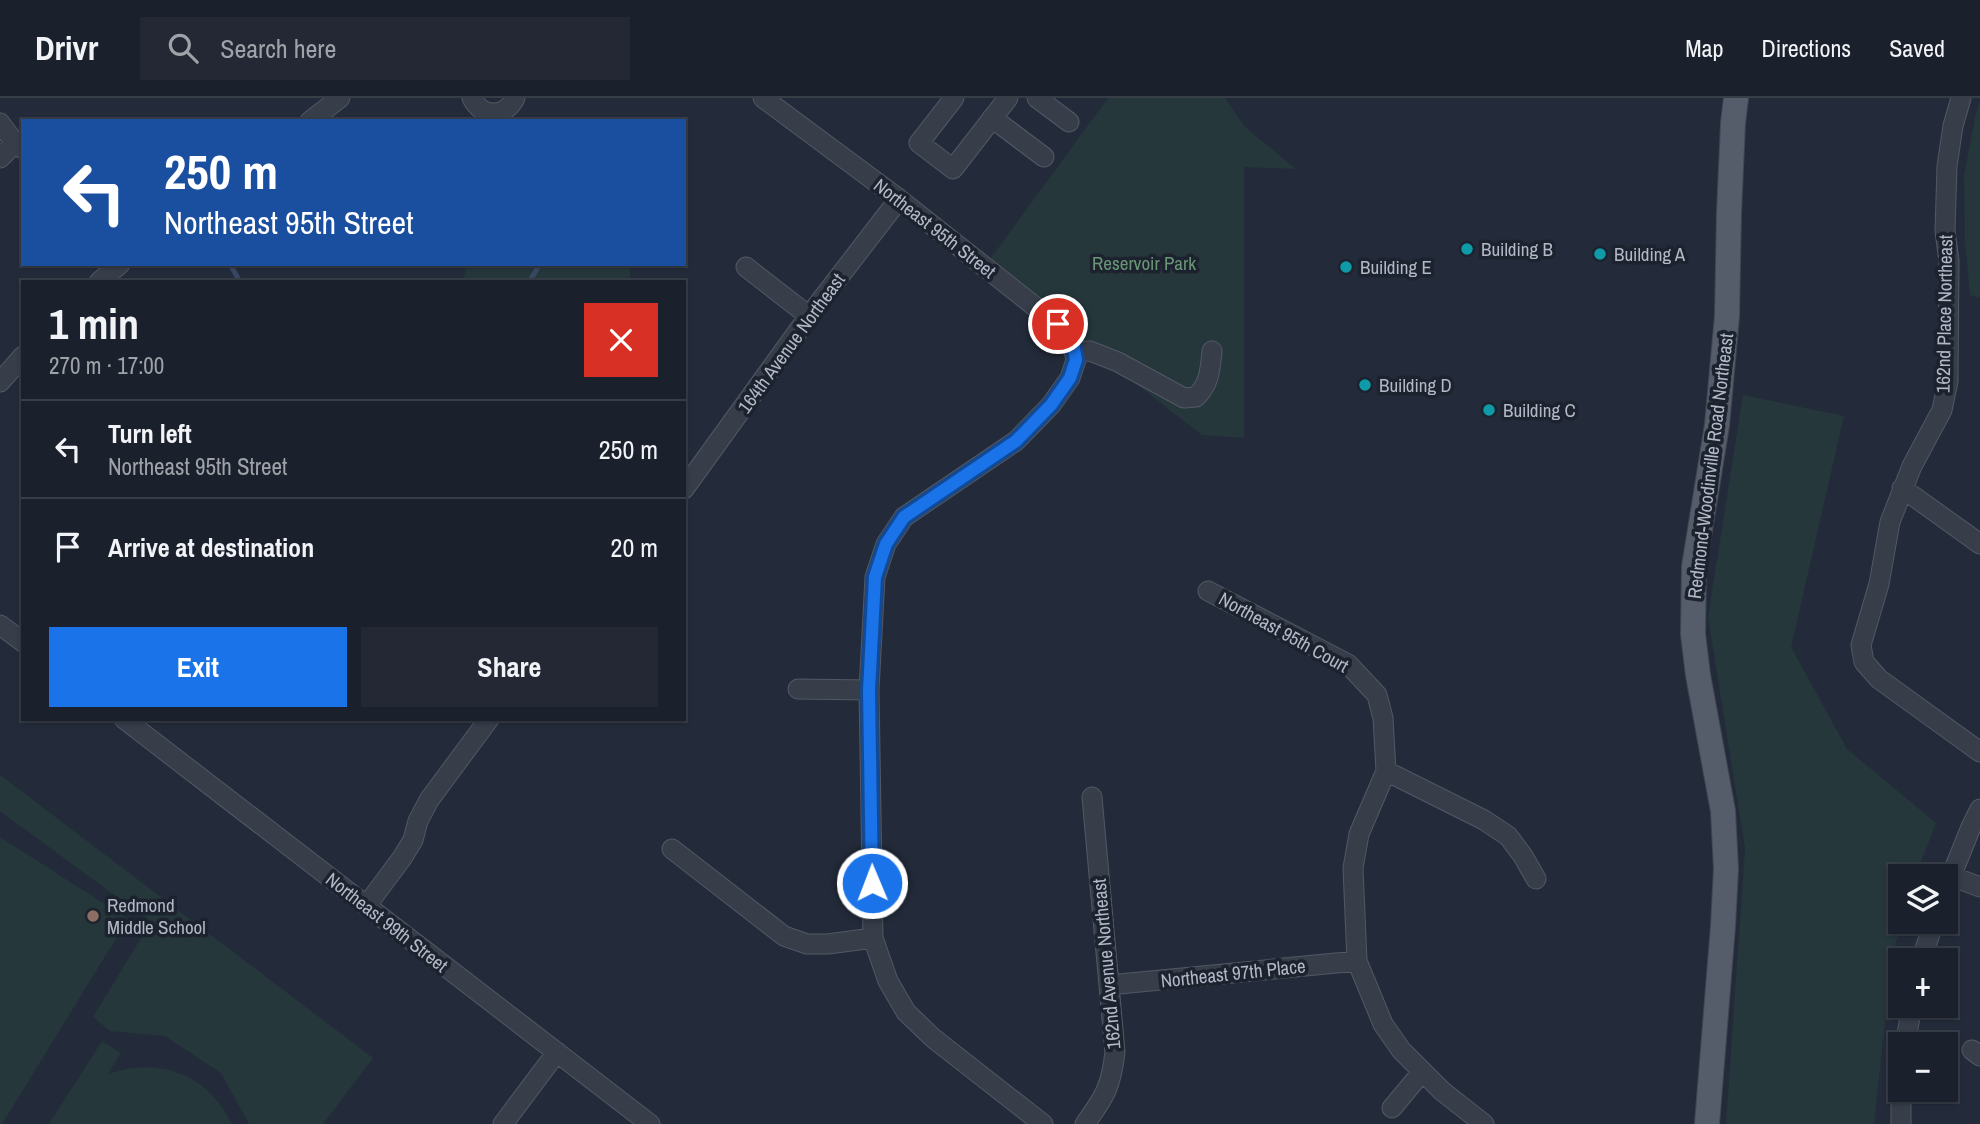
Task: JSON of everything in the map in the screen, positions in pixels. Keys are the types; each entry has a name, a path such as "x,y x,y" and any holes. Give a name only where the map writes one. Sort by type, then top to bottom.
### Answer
{"main road":[{"name":"Redmond-Woodinville Road Northeast","path":"1707,1124 1726,869 1723,811 1695,648 1694,566 1717,425 1727,316 1733,123 1737,98"}],"street":[{"path":"313,119 340,98"},
{"path":"472,98 477,106 490,113 505,111 515,98"},
{"name":"Northeast 95th Street","path":"763,98 899,199 1058,324 1073,343 1074,352"},
{"path":"954,98 919,143 953,169 1007,98"},
{"path":"1037,98 1069,122"},
{"name":"162nd Place Northeast","path":"1961,98 1953,126 1947,166 1945,231 1949,261 1948,381 1942,410 1902,488 1890,522 1879,584 1861,645 1864,662 1879,679 1980,752"},
{"path":"992,118 1044,157"},
{"path":"0,123 19,146 0,158"},
{"name":"164th Avenue Northeast","path":"686,484 899,199"},
{"path":"101,280 118,266"},
{"path":"746,267 809,316"},
{"path":"1043,1124 933,1038 906,1012 888,981 873,938 869,690 875,577 886,544 904,517 1016,441 1051,405 1070,378 1076,360 1074,352 1090,351 1118,362 1184,398 1196,397 1202,391 1209,379 1212,351"},
{"path":"0,382 21,358"},
{"path":"1902,488 1980,544"},
{"name":"Northeast 95th Court","path":"1208,591 1348,664 1377,695 1383,718 1386,771"},
{"path":"0,625 21,641"},
{"path":"798,690 869,690"},
{"name":"Northeast 99th Street","path":"127,721 650,1124"},
{"path":"367,905 413,840 418,821 429,800 488,721"},
{"path":"1484,1124 1442,1091 1401,1050 1383,1024 1357,961 1353,868 1359,834 1386,771 1484,820 1508,836 1536,879"},
{"name":"162nd Avenue Northeast","path":"1085,1124 1105,1097 1113,1075 1115,1052 1092,797"},
{"path":"1955,864 1980,809"},
{"path":"672,849 784,936 807,944 873,938"},
{"path":"1958,884 1980,887"},
{"name":"Northeast 97th Place","path":"1109,985 1357,961"},
{"path":"503,1124 557,1052"},
{"path":"1392,1108 1423,1072"},
{"path":"1900,1124 1901,1102"}],"green space":[{"name":"Reservoir Park","path":"1108,98 1225,98 1245,127 1296,169 1244,167 1244,438 1202,435 985,266"},
{"path":"1980,101 1980,298 1970,295 1965,241 1964,176"},
{"path":"466,266 629,266 631,280 462,280"},
{"path":"1743,395 1844,416 1791,647 1847,749 1936,823 1920,864 1888,864 1888,934 1898,934 1894,948 1888,948 1888,995 1874,1124 1726,1124 1745,848 1708,617"},
{"path":"0,775 373,1058 323,1124 249,1124 221,1073 165,1036 110,1031 93,1017 151,922 0,811"},
{"path":"0,837 128,919 2,1124 0,1124"},
{"path":"102,1041 121,1053 108,1074 146,1067 180,1074 196,1081 210,1093 232,1124 49,1124"}],"waterway":[{"path":"231,266 239,280"},
{"path":"530,280 539,266"}],"place":[{"name":"Building B","path":"1467,249"},
{"name":"Building A","path":"1600,254"},
{"name":"Building E","path":"1346,267"},
{"name":"Building D","path":"1365,385"},
{"name":"Building C","path":"1489,410"},
{"name":"Redmond Middle School","path":"93,916"}],"route":[{"path":"872,883 869,690 875,577 886,544 904,517 1016,441 1051,405 1070,378 1076,360 1073,343 1058,324"}]}
